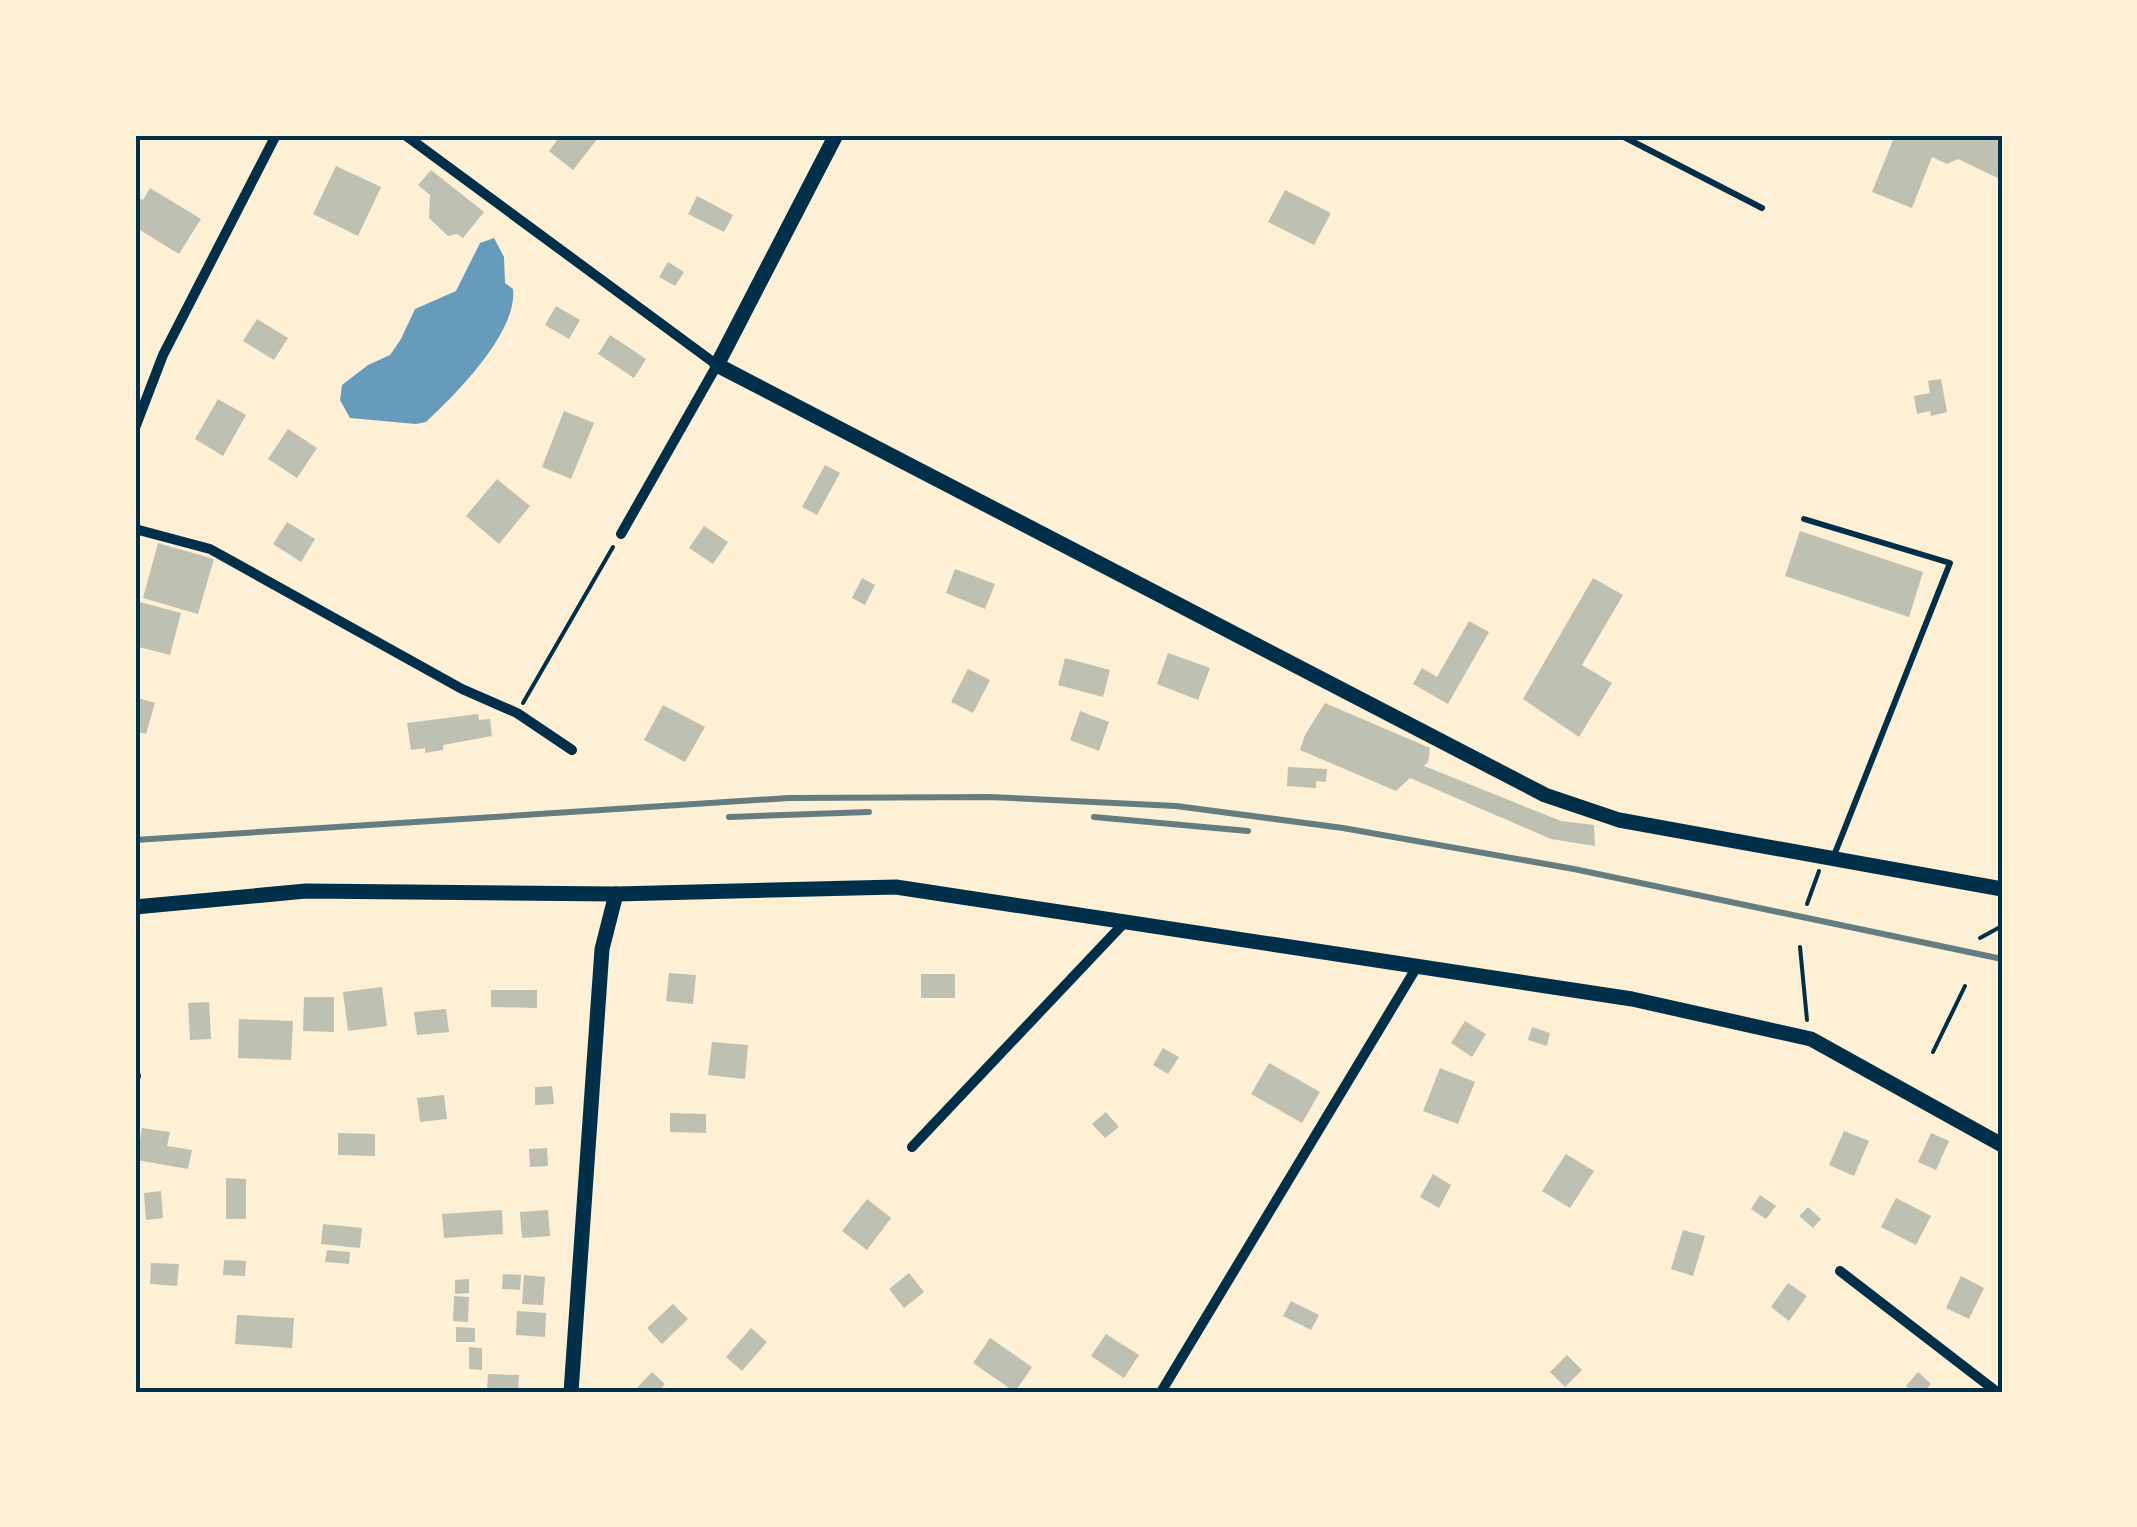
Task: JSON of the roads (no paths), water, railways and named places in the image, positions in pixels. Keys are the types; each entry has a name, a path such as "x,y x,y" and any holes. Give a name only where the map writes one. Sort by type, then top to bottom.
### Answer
{"street":[{"path":"135,428 163,355 276,135"},
{"path":"405,135 716,365 1545,795 1619,820 2002,889"},
{"path":"621,534 716,365 836,135"},
{"path":"135,529 210,549 462,688 517,713 572,750"},
{"path":"135,907 306,890 616,894 896,888 1632,999 1811,1039 2002,1145"},
{"path":"571,1392 602,948 616,894"},
{"path":"912,1147 1124,922"},
{"path":"1161,1392 1418,965"},
{"path":"1840,1271 1998,1392"}],"lane":[{"path":"1620,135 1762,208"},
{"path":"1804,518 1950,563 1828,858"}],"water":[{"path":"494,238 504,257 505,283 513,289 512,306 496,343 483,361 426,422 350,418 340,400 342,385 368,365 390,355 415,309 456,291 480,243"}],"railway":[{"path":"135,840 789,798 990,797 1176,806 1343,828 1574,869 2002,959"},
{"path":"729,817 869,812"},
{"path":"1094,817 1248,831"}]}
